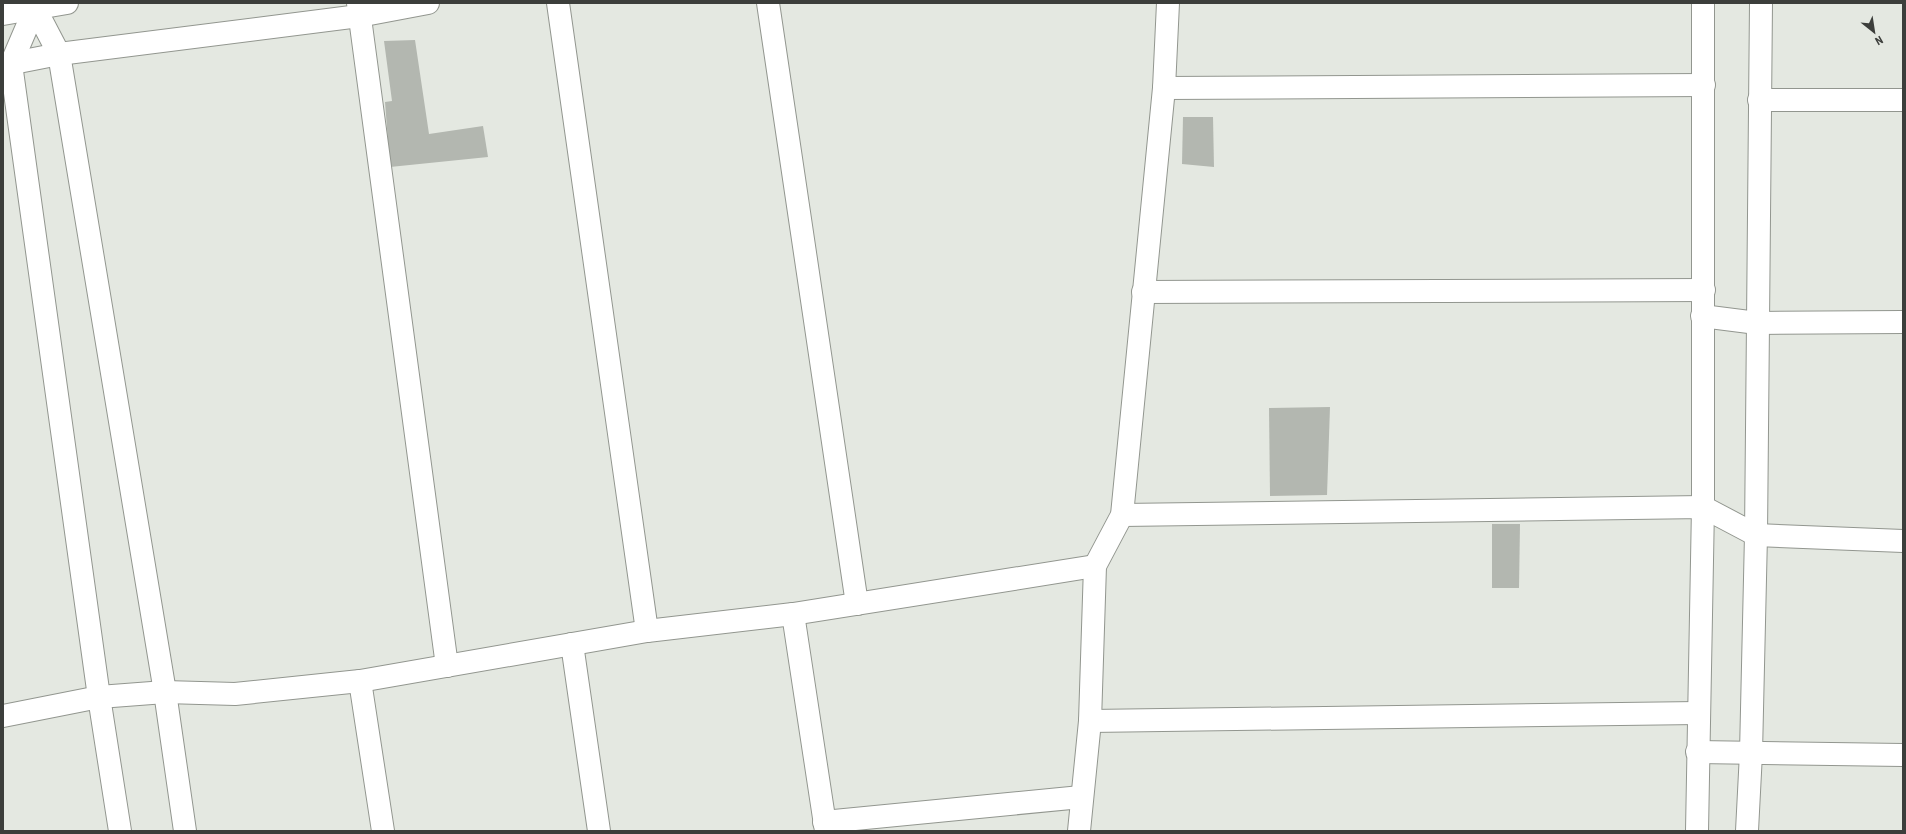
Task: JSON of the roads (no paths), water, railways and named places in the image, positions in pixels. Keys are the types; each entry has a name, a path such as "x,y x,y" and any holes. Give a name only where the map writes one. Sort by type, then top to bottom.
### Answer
{"street":[{"path":"3,14 67,3"},
{"path":"7,64 60,54 358,9 428,3"},
{"path":"558,3 647,631"},
{"path":"768,3 857,604"},
{"path":"1079,831 1081,797 1090,721 1095,566 1122,515 1164,88 1168,3"},
{"path":"1697,831 1697,752 1703,507 1702,316 1704,290 1704,3"},
{"path":"1747,831 1751,753 1756,535 1761,3"},
{"path":"35,8 60,54 166,692 185,831"},
{"path":"35,8 7,64 99,697 120,831"},
{"path":"358,9 447,666"},
{"path":"1164,88 1704,85"},
{"path":"1759,100 1903,100"},
{"path":"1143,292 1704,290"},
{"path":"1702,316 1757,323 1903,322"},
{"path":"1122,515 1703,507 1756,535 1903,541"},
{"path":"3,716 99,697 166,692 235,694 360,681 647,631 793,614 1095,566"},
{"path":"793,614 825,827 1081,797"},
{"path":"572,644 599,831"},
{"path":"360,681 383,831"},
{"path":"1090,721 1698,713"},
{"path":"1697,752 1903,755"}]}
